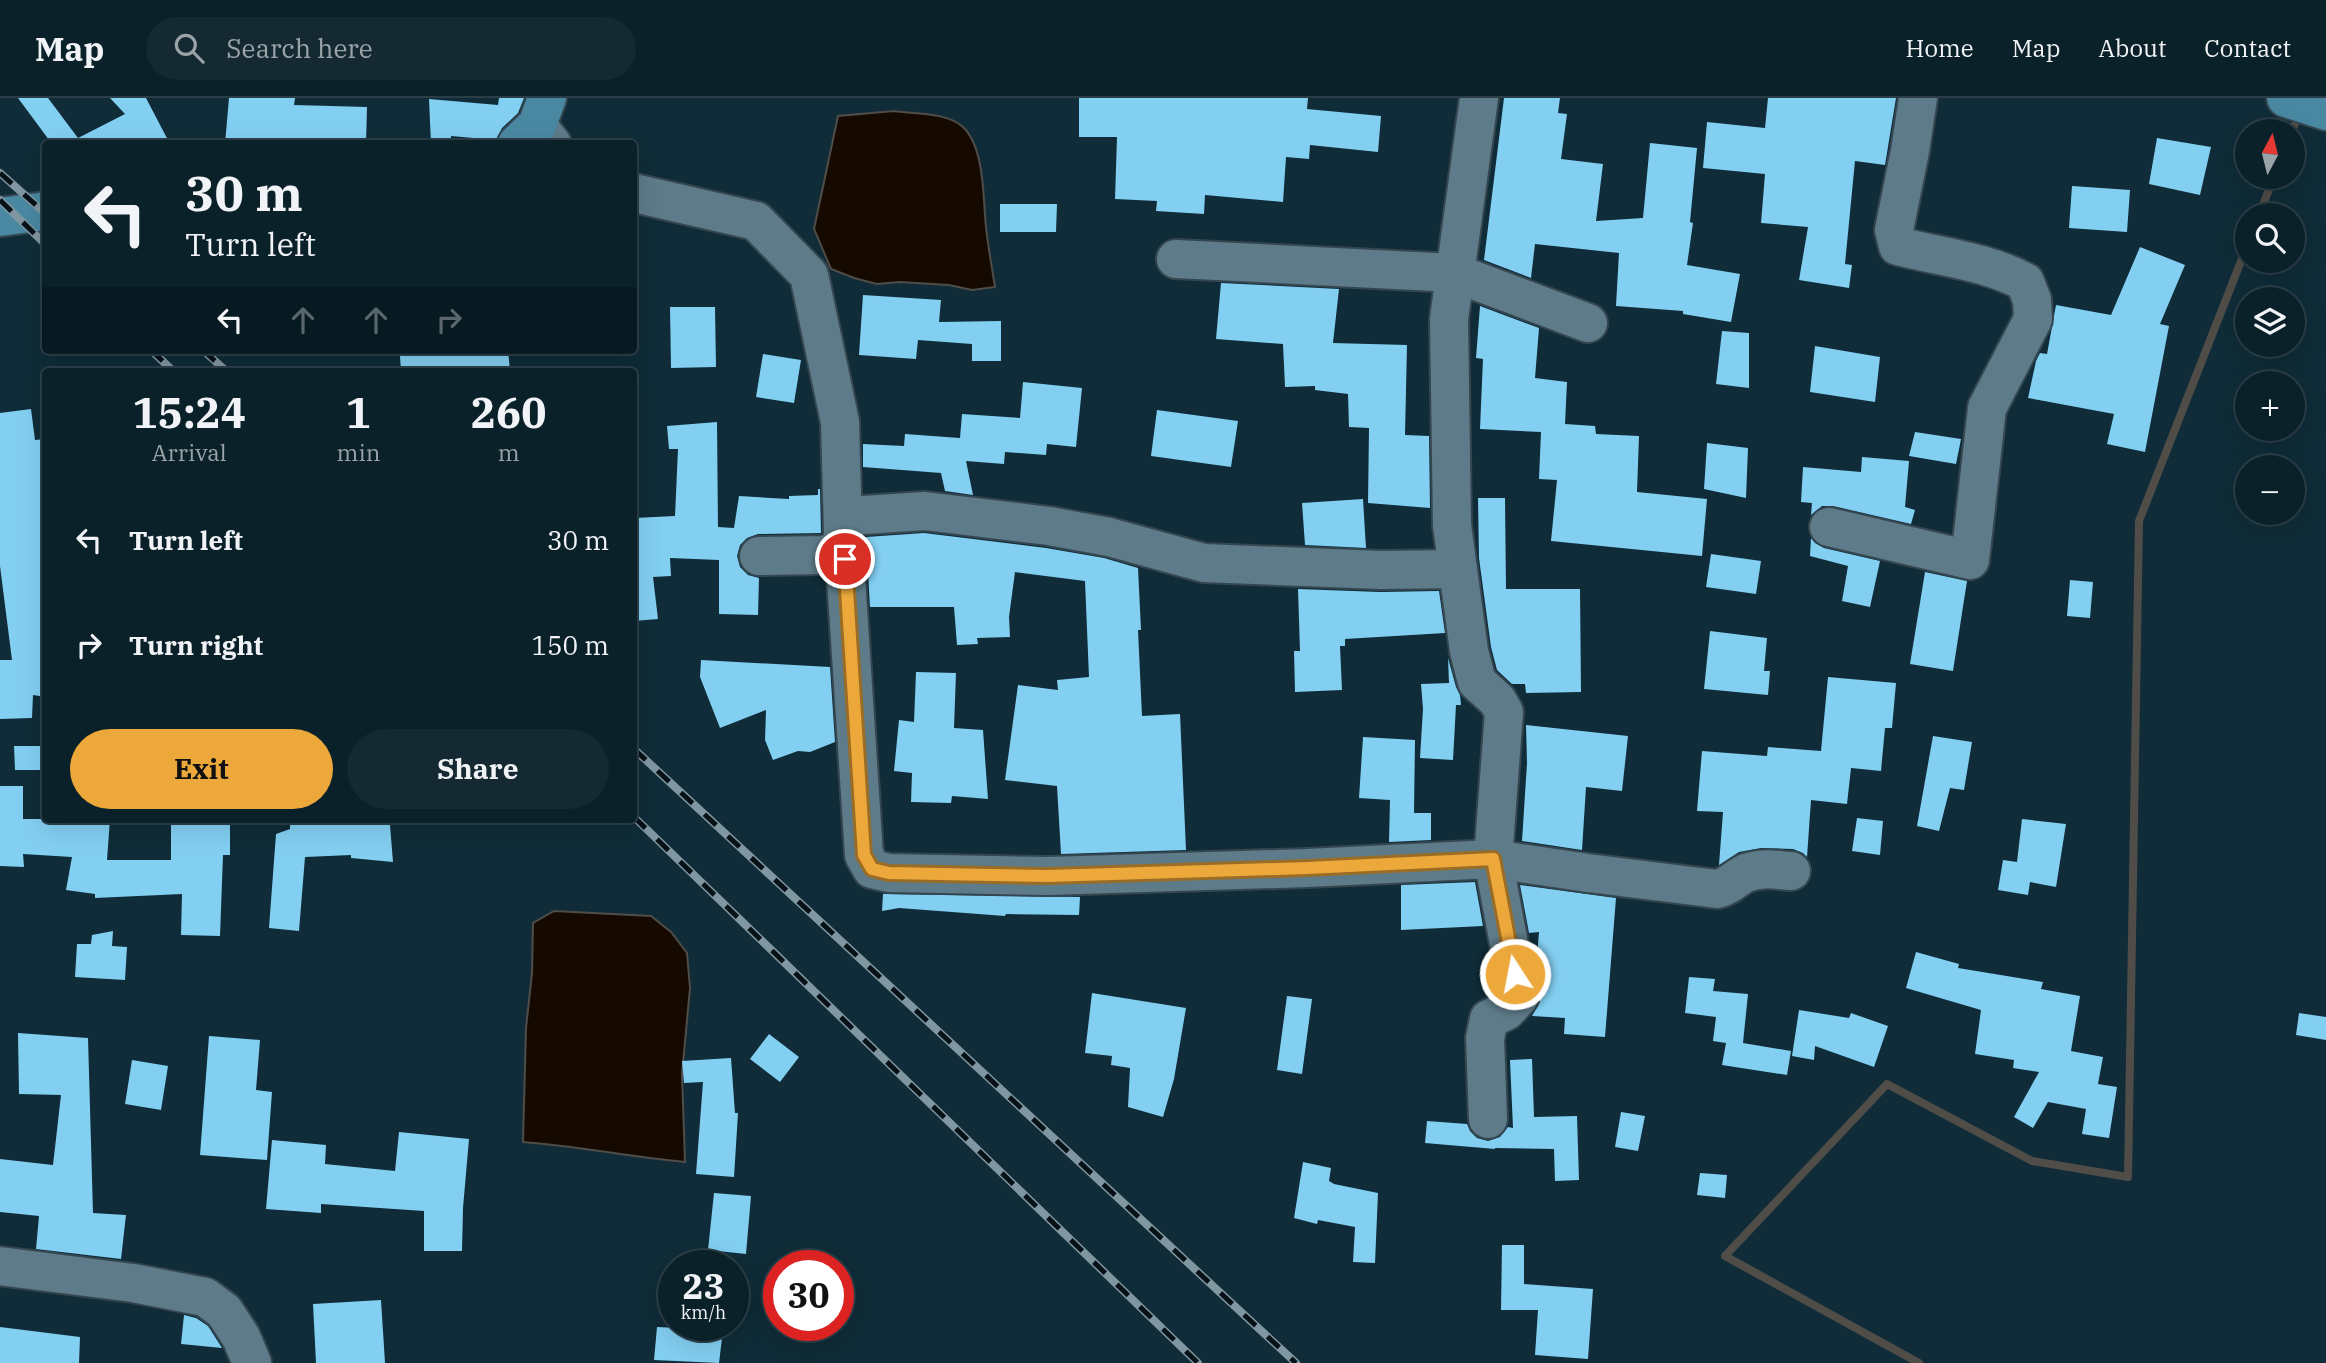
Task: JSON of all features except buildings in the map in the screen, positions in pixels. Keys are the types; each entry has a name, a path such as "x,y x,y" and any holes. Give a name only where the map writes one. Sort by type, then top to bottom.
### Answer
{"main road":[{"path":"0,217 42,212"}],"street":[{"path":"1479,98 1449,319 1452,525 1469,650 1477,682 1497,700 1504,712 1493,859 1519,997 1506,1011 1489,1019 1485,1038 1489,1119"},
{"path":"1829,527 1970,560 1987,408 2033,318 2032,300 2025,282 2011,274 1898,246 1894,230 1918,98"},
{"path":"637,194 756,221 809,275 841,422 843,532 864,855 872,869 889,873 1048,876 1493,859 1717,889 1725,888 1744,874 1761,869 1791,871"},
{"path":"1176,259 1455,273 1587,323"},
{"path":"759,556 825,555 840,549 848,518 925,510 1049,526 1109,537 1204,563 1381,570 1458,569"},
{"path":"0,1266 133,1283 205,1297 224,1311 241,1337 252,1363"}],"shaded area":[{"path":"894,111 930,114 948,119 963,127 970,136 982,174 995,287 972,290 949,285 900,282 877,284 831,269 814,229 838,116"},
{"path":"554,911 651,916 671,932 687,953 690,988 682,1074 685,1162 523,1142 526,1028 532,973 533,923"}],"waterway":[{"path":"2297,119 2299,114"},
{"path":"2264,203 2269,189"},
{"path":"1919,1363 1725,1256 1887,1084 2032,1161 2128,1177 2139,521 2236,273"}],"railway":[{"path":"0,173 42,210"},
{"path":"0,200 42,241"},
{"path":"155,354 170,368"},
{"path":"207,354 223,368"},
{"path":"637,752 1296,1363"},
{"path":"637,820 1198,1363"}],"route":[{"path":"845,559 864,855 872,869 889,873 1048,876 1493,859 1515,974"}]}
